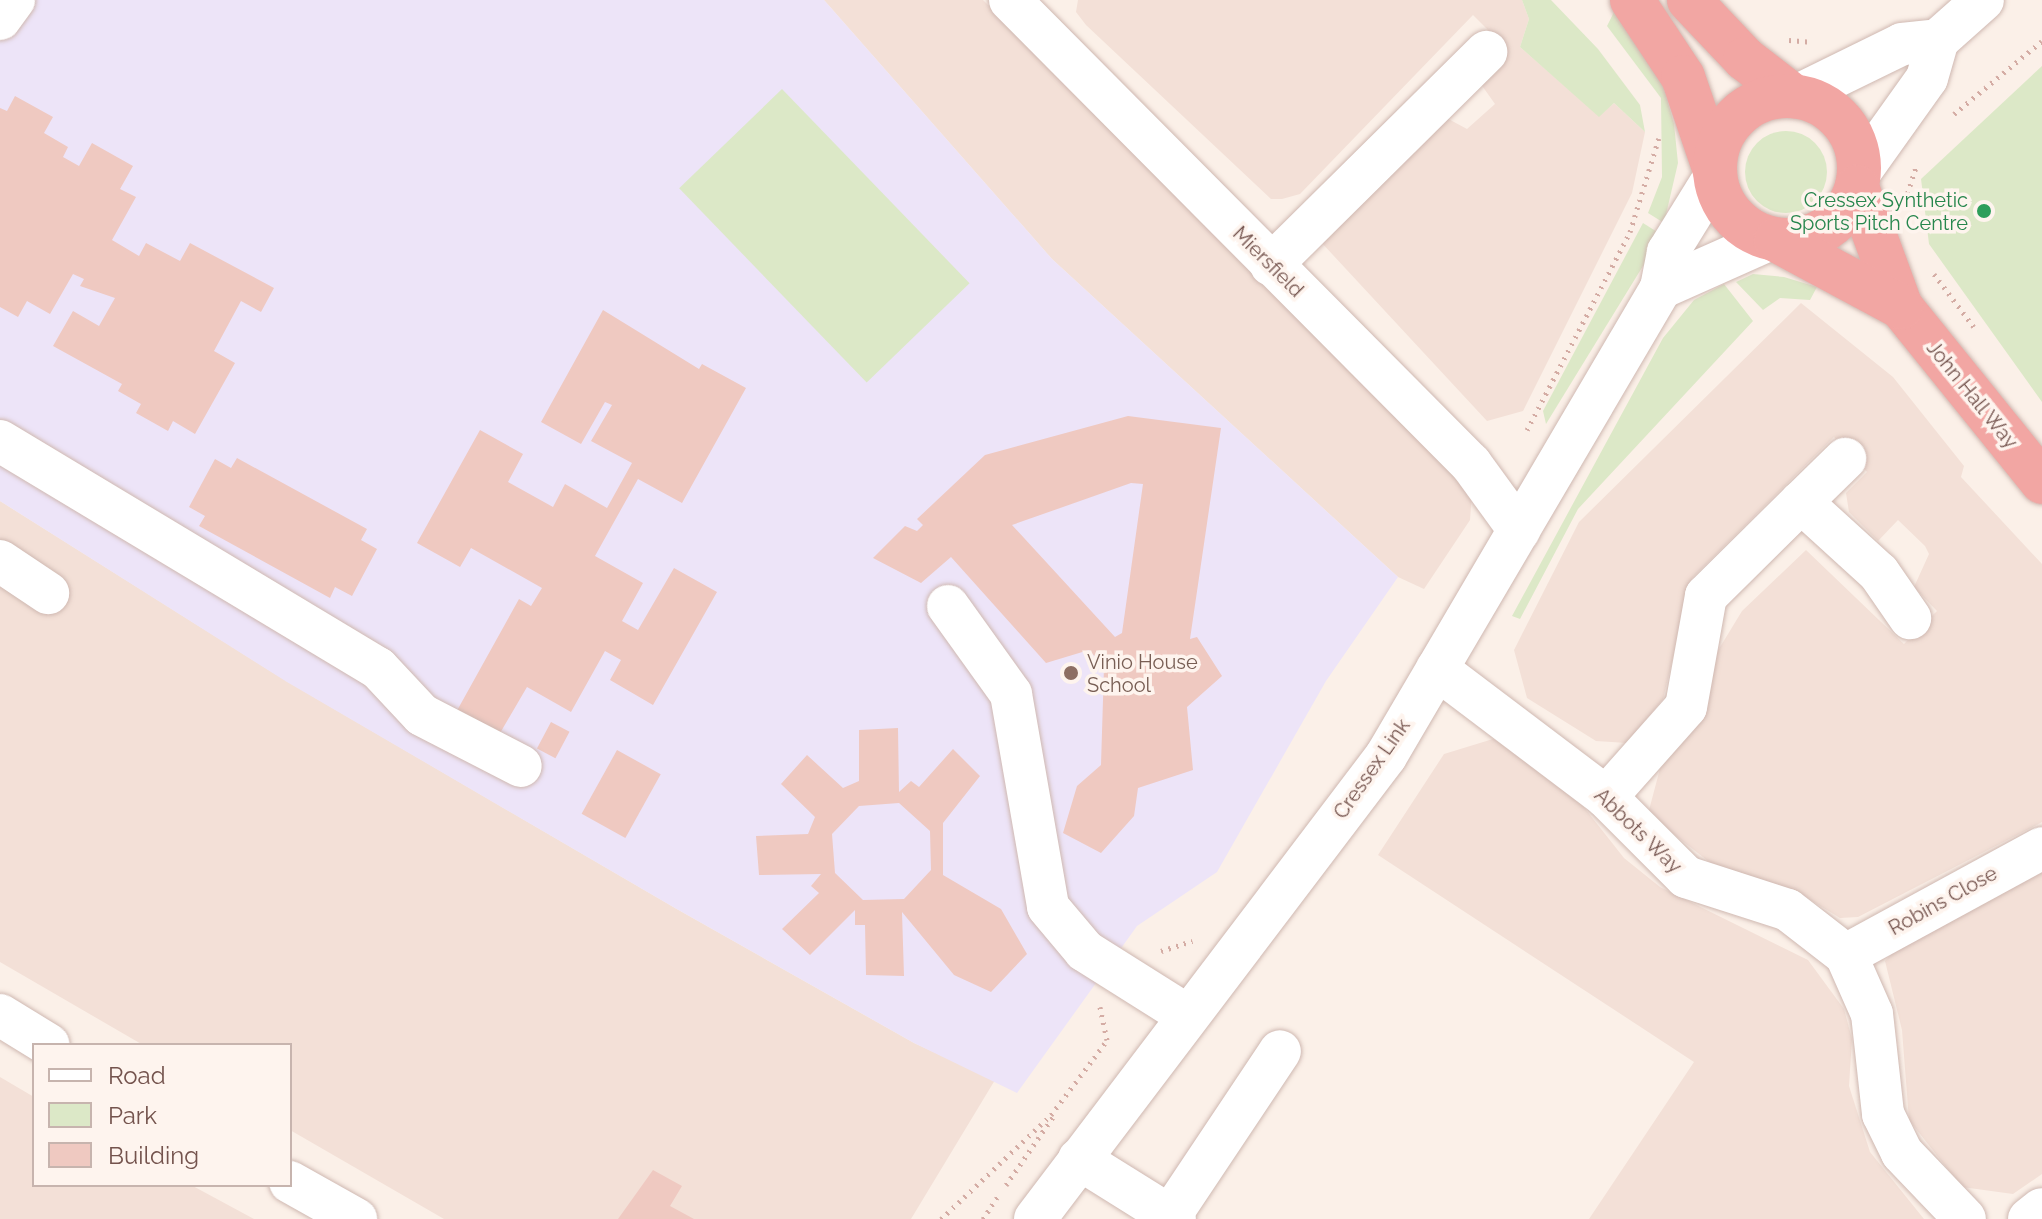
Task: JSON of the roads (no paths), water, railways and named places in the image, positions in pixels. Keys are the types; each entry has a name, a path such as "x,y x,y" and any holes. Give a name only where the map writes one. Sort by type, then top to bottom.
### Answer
{"highway":[{"path":"1632,0 1683,77 1715,174 1733,216 1773,239 1797,240 1835,223 1859,180 1849,130 1835,113 1795,96 1689,0"},
{"path":"1715,174 1718,146 1738,116 1769,98 1795,96"},
{"name":"John Hall Way","path":"1859,180 1901,307 2042,482"},
{"name":"John Hall Way","path":"1773,239 1901,307"}],"street":[{"path":"0,19 14,0"},
{"path":"1859,180 1927,78 1938,40 1983,0"},
{"name":"Miersfield","path":"1028,6 1271,265 1471,464 1519,530"},
{"path":"1795,96 1902,44 1938,40"},
{"path":"1271,265 1486,52"},
{"name":"Cressex Link","path":"1035,1219 1185,1014 1386,756 1661,288 1668,252 1715,174"},
{"path":"1661,288 1773,239"},
{"path":"0,441 378,668 422,715 521,766"},
{"path":"1606,797 1686,707 1706,596 1845,459"},
{"path":"1801,502 1879,573 1910,618"},
{"path":"0,561 48,593"},
{"path":"948,606 1011,694 1048,907 1085,951 1185,1014"},
{"name":"Abbots Way","path":"1437,669 1606,797 1686,877 1788,910 1846,955 1872,1014 1883,1114 1902,1153 1965,1219"},
{"name":"Robins Close","path":"1846,955 2042,848"},
{"path":"0,1015 46,1043"},
{"path":"1079,1159 1172,1217 1280,1051"},
{"path":"292,1183 356,1219"},
{"path":"2029,1219 2042,1209"}],"place":[{"name":"Cressex Synthetic Sports Pitch Centre","path":"1984,211"},
{"name":"Vinio House School","path":"1071,673"}]}
